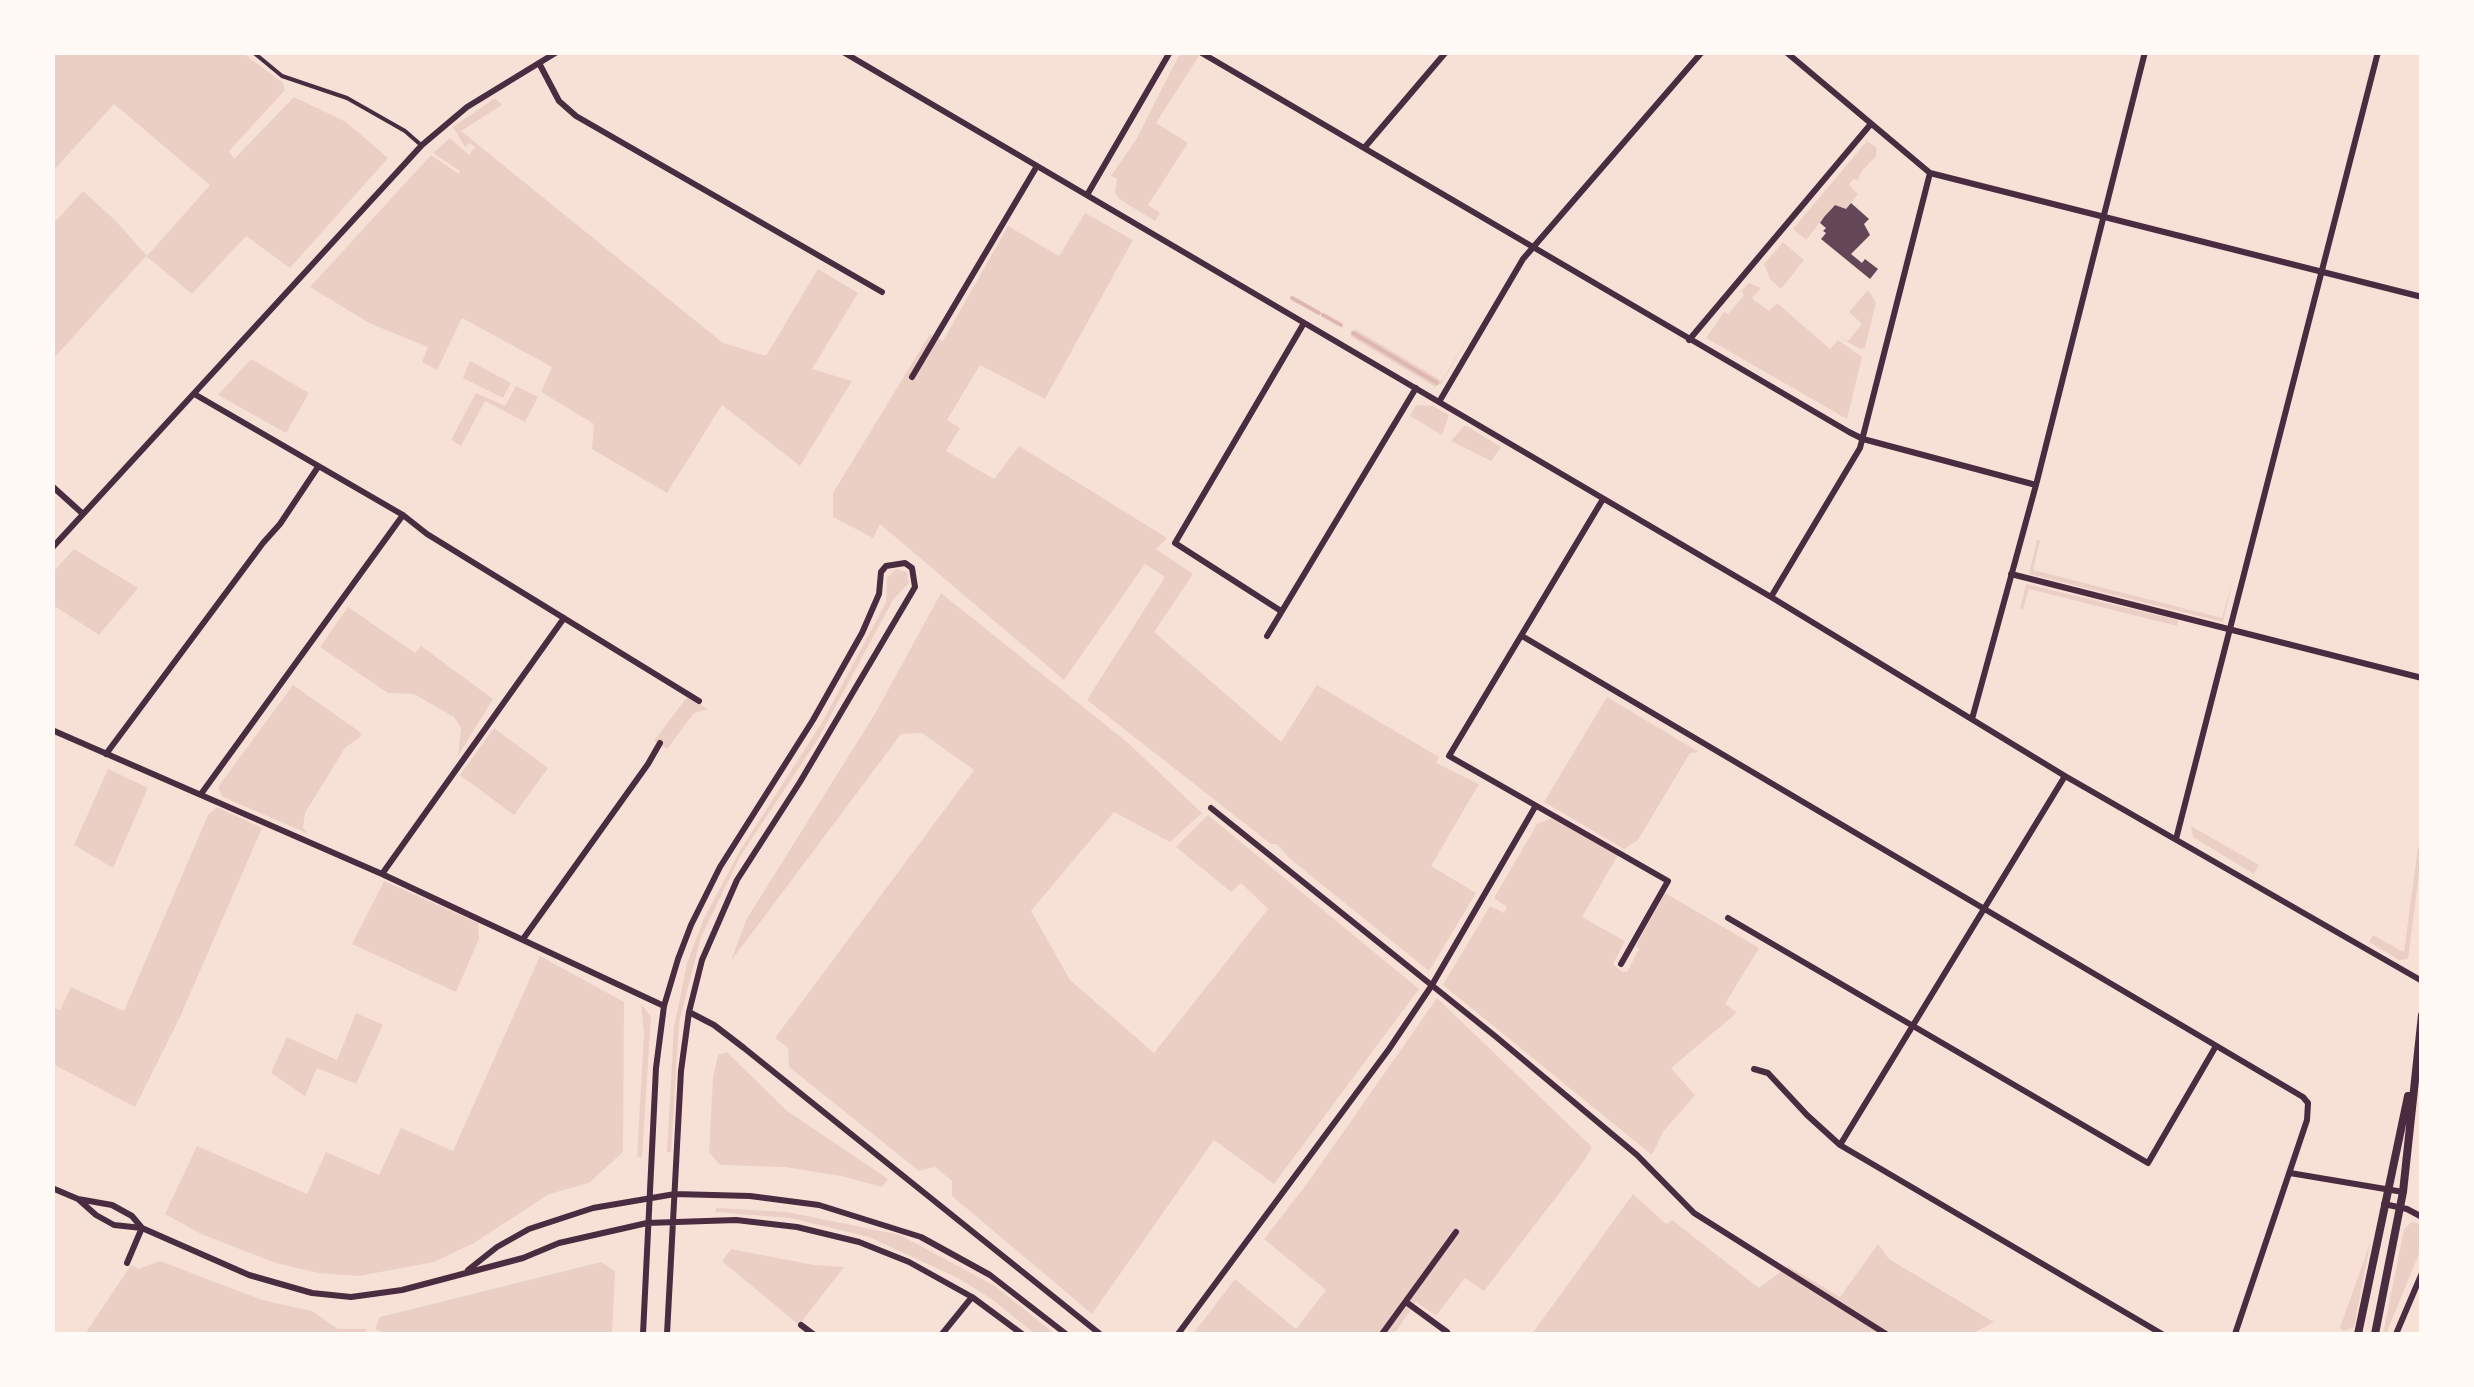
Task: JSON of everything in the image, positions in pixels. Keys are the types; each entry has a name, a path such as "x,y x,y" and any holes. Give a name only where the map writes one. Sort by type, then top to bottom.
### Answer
{"street":[{"path":"52,548 422,145 467,107 556,52"},
{"path":"842,52 1771,597 2065,776 2422,981"},
{"path":"1087,195 1170,52"},
{"path":"1200,52 1863,439 2036,486"},
{"path":"1365,147 1446,52"},
{"path":"1439,402 1533,246 1702,52"},
{"path":"1786,52 1930,173 1985,190 2104,216 2422,297"},
{"path":"1972,719 2036,486 2145,52"},
{"path":"2176,839 2378,52"},
{"path":"539,63 559,101 576,116 882,292"},
{"path":"1689,340 1870,125"},
{"path":"912,378 1037,166"},
{"path":"1771,597 1863,439 1930,173"},
{"path":"1282,610 1175,544 1304,323"},
{"path":"1267,636 1416,388"},
{"path":"196,395 403,516 426,534 699,701"},
{"path":"106,754 318,468"},
{"path":"52,486 84,514"},
{"path":"1603,499 1449,756 1668,881 1621,964"},
{"path":"200,794 403,516"},
{"path":"644,1334 656,1068 664,1006 690,925 720,868 813,720 862,633 879,594 881,572 886,566 905,564 912,568 916,584 824,744 737,880 702,960 689,1012 681,1071 668,1334"},
{"path":"2011,574 2422,678"},
{"path":"382,874 564,618"},
{"path":"1522,636 2308,1103 2308,1120 2236,1334"},
{"path":"52,730 382,874 664,1006"},
{"path":"523,939 660,743"},
{"path":"1840,1145 2065,776"},
{"path":"1178,1334 1432,985 1536,807"},
{"path":"1211,808 1637,1155 1694,1213 1886,1334"},
{"path":"1728,918 2148,1163 2216,1046"},
{"path":"689,1012 744,1048 1100,1334"},
{"path":"2375,1334 2403,1192 2422,1015"},
{"path":"1754,1069 1768,1073 1840,1145 2162,1334"},
{"path":"2358,1334 2412,1082"},
{"path":"2290,1173 2403,1192"},
{"path":"52,1188 78,1199 112,1205 132,1216 142,1228 249,1274 333,1296 402,1290 523,1258 558,1243 648,1222 736,1220 819,1231 909,1262 972,1297 1022,1334"},
{"path":"467,1270 529,1229 593,1208 675,1194 750,1196 819,1205 896,1226 990,1274 1066,1334"},
{"path":"78,1199 109,1223 142,1228"},
{"path":"2384,1204 2422,1217"},
{"path":"127,1263 142,1228"},
{"path":"1382,1334 1456,1232"},
{"path":"2396,1334 2422,1273"},
{"path":"942,1334 972,1297"},
{"path":"1406,1302 1446,1332"},
{"path":"801,1325 813,1334"}],"lane":[{"path":"252,52 282,76 348,98 422,145"}],"shaded area":[{"path":"52,53 243,53 283,83 285,90 229,151 234,159 294,97 346,122 388,158 290,268 246,236 192,294 146,256 54,358 53,224 83,191 147,256 210,185 114,104 53,171"},
{"path":"1180,53 1199,56 1156,123 1188,143 1148,205 1160,213 1155,221 1119,199 1115,193 1117,179 1111,176 1137,138"},
{"path":"495,98 502,105 461,131 723,343 766,356 818,269 858,293 812,369 852,381 800,466 722,405 667,493 592,449 594,424 541,392 552,367 462,318 437,370 422,362 428,347 371,324 310,287 431,155 459,174 433,153 450,138 469,155 475,147 470,143 465,147 453,127"},
{"path":"1867,141 1877,148 1876,156 1858,180 1853,179 1849,185 1858,194 1846,209 1834,205 1806,240 1793,229"},
{"path":"1085,213 1133,240 1045,399 980,365 947,420 960,428 946,451 994,479 1019,446 1167,538 1156,549 1193,574 1154,632 1281,742 1317,685 1439,757 1436,763 1479,784 1431,866 1476,893 1429,971 1289,858 1277,844 1271,844 1087,700 1165,577 1145,564 1064,680 880,524 873,538 833,517 833,493 930,334 943,341 1008,226 1059,256"},
{"path":"1783,242 1804,260 1781,289 1770,279 1764,264"},
{"path":"1749,283 1761,288 1752,298 1769,311 1777,303 1830,349 1838,340 1862,357 1847,419 1706,338 1724,312 1728,314 1744,295 1741,291"},
{"path":"1868,290 1876,302 1865,348 1860,349 1837,336 1848,341 1862,324 1849,312"},
{"path":"1475,324 1442,383 1435,387 1350,336 1355,329 1442,381"},
{"path":"251,359 309,393 286,433 218,395"},
{"path":"470,361 511,383 503,398 463,378"},
{"path":"516,386 538,397 525,422 485,401 461,446 451,440 476,393 505,406"},
{"path":"1416,405 1433,406 1449,415 1442,435 1410,416"},
{"path":"1465,425 1501,447 1491,461 1451,441"},
{"path":"2037,540 2040,541 2033,570 2222,618 2233,579 2223,622 2029,574"},
{"path":"74,549 138,588 99,635 53,605 53,572"},
{"path":"896,569 907,572 909,583 893,600 818,739 741,855 701,937 679,1023 671,1152 667,1152 674,1027 687,963 704,918 741,849 823,721 886,602 887,578"},
{"path":"2026,584 2178,620 2177,626 2029,589 2020,609"},
{"path":"941,593 1127,742 1202,813 1170,842 1114,812 1031,911 1070,980 1154,1053 1268,909 1241,883 1231,892 1176,847 1208,815 1419,989 1274,1184 1214,1140 1092,1314 952,1196 952,1181 935,1167 919,1171 789,1067 788,1048 775,1038 974,770 922,733 901,734 731,961 746,920 876,712"},
{"path":"348,607 415,653 421,646 493,699 458,756 461,728 454,717 414,694 388,693 320,647"},
{"path":"293,685 361,736 345,748 305,813 303,828 309,834 223,797 218,787"},
{"path":"687,697 708,709 694,713 667,749 654,741"},
{"path":"1607,697 1699,752 1690,753 1638,840 1624,849 1544,802"},
{"path":"494,728 548,768 514,815 460,775"},
{"path":"108,769 148,788 113,868 74,845"},
{"path":"217,807 262,828 180,1017 135,1107 53,1064 53,1007 60,1010 71,987 124,1011 208,815"},
{"path":"1552,818 1618,855 1582,917 1625,941 1613,964 1621,971 1627,972 1639,949 1636,946 1665,893 1759,948 1725,1004 1736,1012 1671,1068 1695,1095 1663,1132 1652,1155 1443,985 1490,906 1504,913 1507,907 1494,898 1537,824"},
{"path":"2191,826 2259,865 2254,874 2193,837"},
{"path":"2418,847 2421,858 2408,959 2399,960 2369,942 2373,935 2404,952"},
{"path":"384,881 478,923 479,939 456,992 352,944"},
{"path":"540,956 624,1002 623,1152 589,1183 549,1194 474,1243 434,1262 359,1276 319,1273 276,1263 201,1234 165,1214 197,1146 307,1194 326,1152 379,1175 401,1128 453,1151"},
{"path":"1437,998 1592,1147 1584,1161 1484,1291 1465,1278 1436,1316 1416,1302 1394,1334 1193,1334 1235,1279 1296,1329 1326,1290 1264,1239"},
{"path":"641,1004 651,1017 642,1157 637,1157 644,1033"},
{"path":"356,1013 383,1025 356,1084 317,1068 305,1096 271,1073 287,1037 337,1060"},
{"path":"727,1052 786,1110 888,1179 882,1187 784,1167 720,1165 709,1152 713,1077 718,1055"},
{"path":"1633,1194 1666,1224 1672,1220 1759,1288 1788,1266 1840,1297 1878,1244 1889,1259 1994,1322 1972,1334 1532,1334"},
{"path":"716,1208 787,1212 900,1235 995,1286 1055,1334 1035,1334 958,1278 869,1237 790,1218 715,1212"},
{"path":"2412,1222 2421,1224 2421,1249 2383,1334 2404,1229"},
{"path":"2371,1240 2354,1327 2343,1331 2340,1328"},
{"path":"731,1249 844,1267 799,1325 722,1261"},
{"path":"160,1261 262,1300 312,1311 338,1329 367,1329 364,1334 85,1334 131,1265 139,1269"},
{"path":"601,1262 615,1271 612,1334 386,1334 375,1329 380,1317"}],"building":[{"path":"1851,203 1869,219 1864,224 1870,235 1851,254 1878,269 1870,279 1821,239 1826,233 1820,223 1824,217 1835,205 1846,209"}],"waterway":[{"path":"1292,298 1319,313"},
{"path":"1323,315 1341,325"},
{"path":"1353,333 1437,383"}]}
